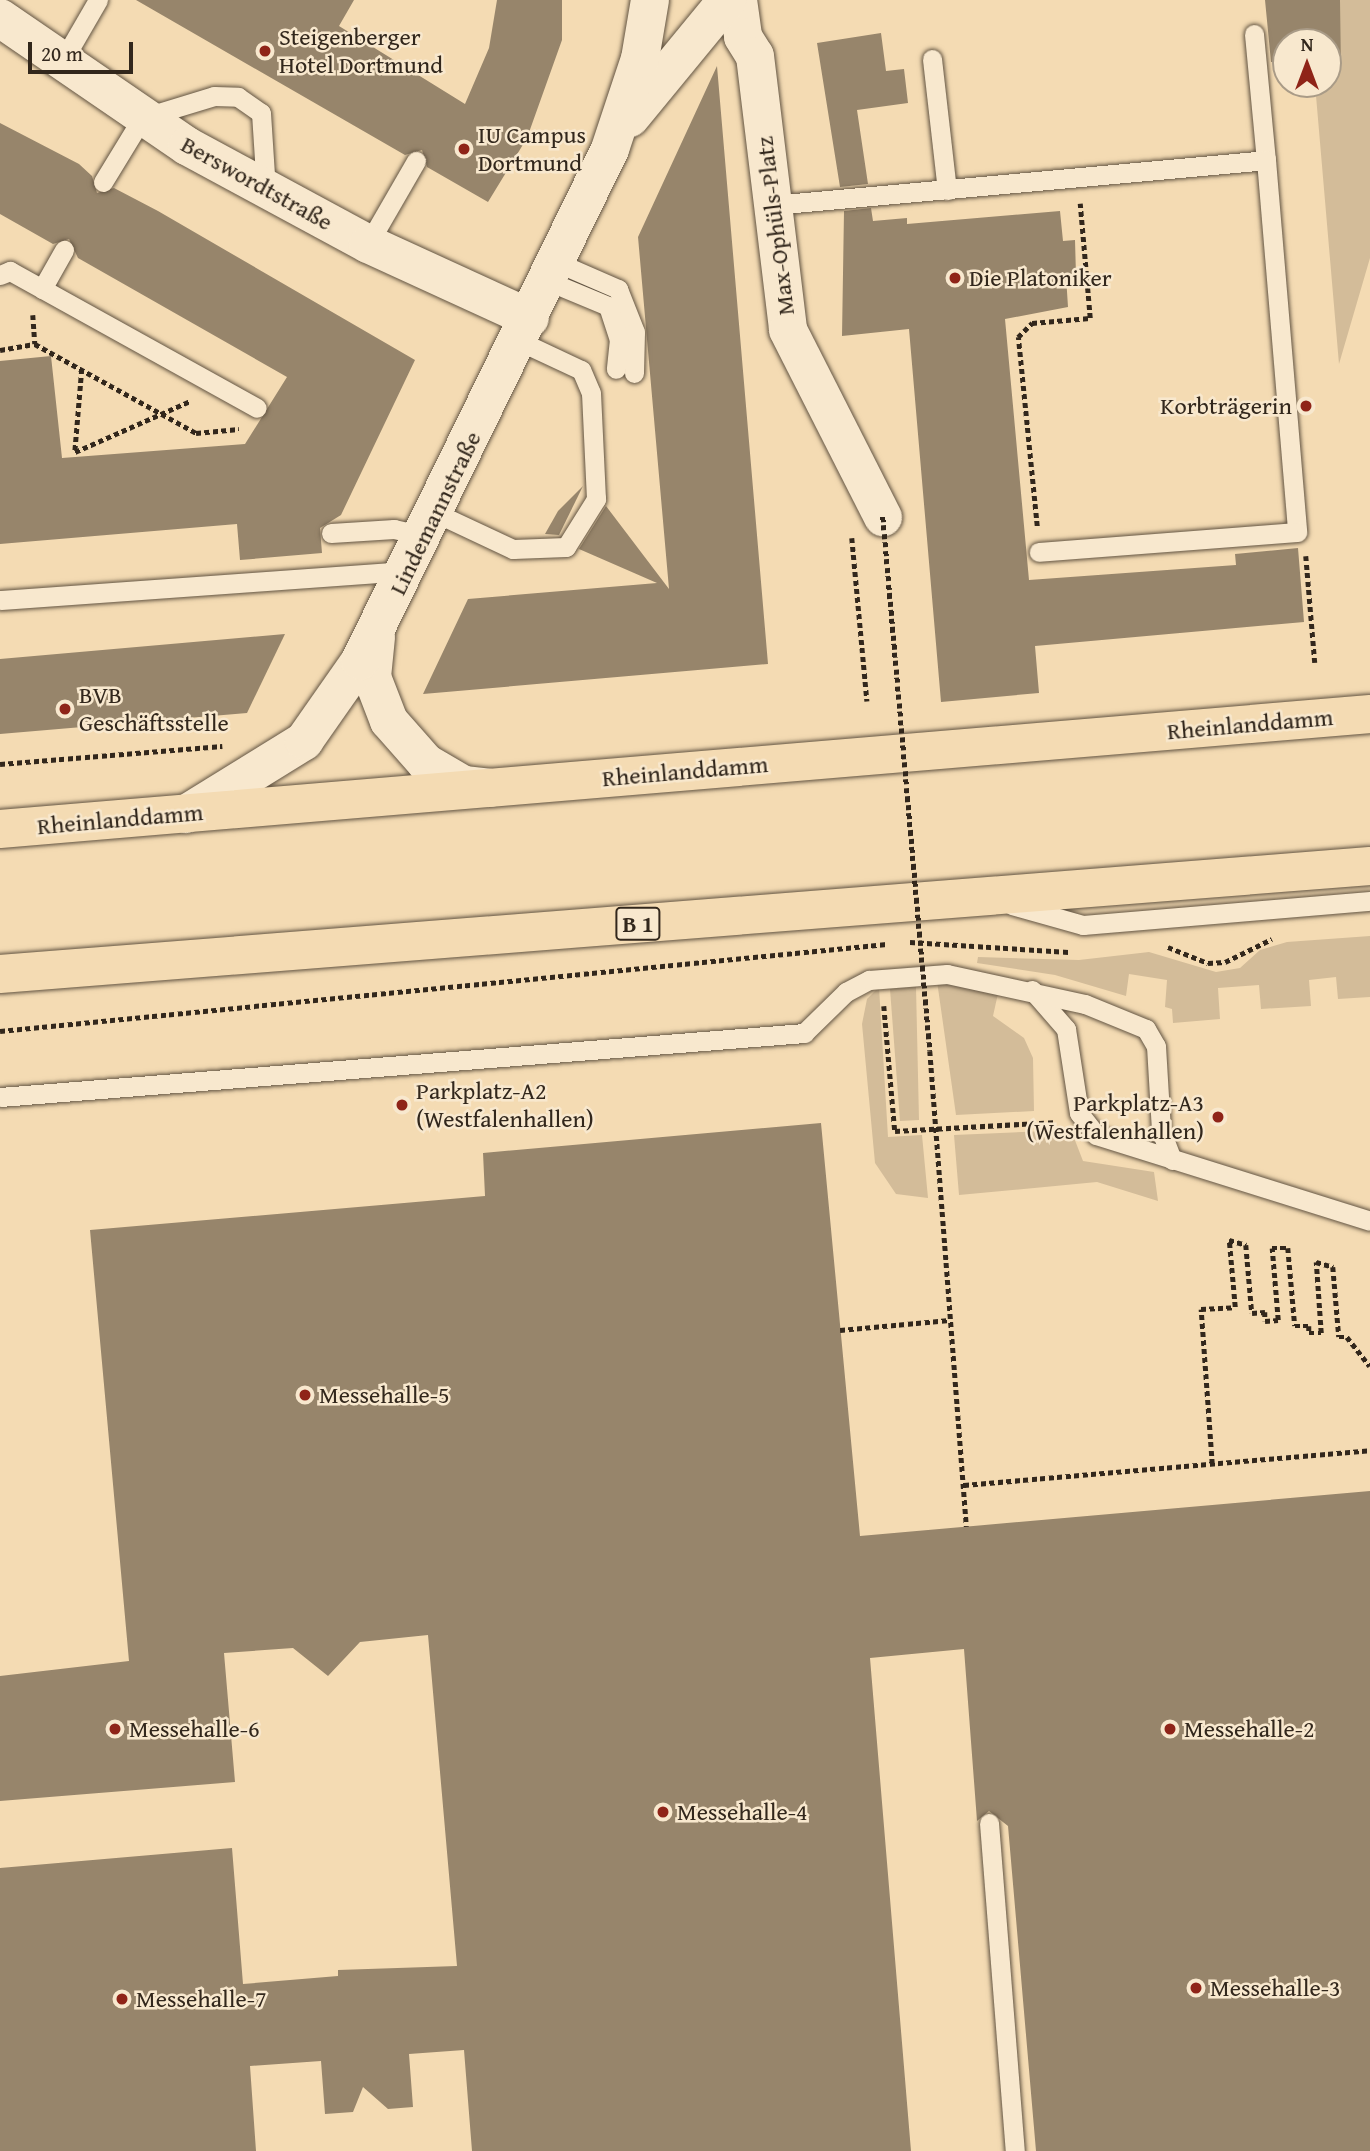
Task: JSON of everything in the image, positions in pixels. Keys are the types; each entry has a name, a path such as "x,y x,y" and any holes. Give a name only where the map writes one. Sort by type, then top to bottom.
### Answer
{"main road":[{"name":"Lindemannstraße","path":"186,814 304,741 377,631 610,149 640,60 650,0"},
{"path":"658,0 670,18 690,23 731,1"},
{"name":"Lindemannstraße","path":"610,149 731,1"},
{"name":"Max-Ophüls-Platz","path":"731,1 743,37 755,56 788,330 867,522"},
{"name":"Berswordtstraße","path":"0,18 142,118 266,190 524,329"},
{"path":"377,631 372,677 389,720 426,762 464,785 491,788"},
{"name":"Rheinlanddamm","path":"0,829 1370,713"},
{"name":"B 1","path":"0,974 994,900 1370,866"}],"lane":[{"path":"62,62 98,0"},
{"path":"1039,552 1297,532 1254,34"},
{"path":"932,59 947,190"},
{"path":"103,182 142,118 205,97 252,104 267,125 266,190"},
{"path":"773,205 1266,160"},
{"path":"369,244 416,161"},
{"path":"42,289 64,250"},
{"path":"0,275 10,271 257,408"},
{"path":"552,272 608,306 619,339 625,371"},
{"path":"331,533 430,524 513,549 566,547 596,499 591,393 581,370 524,329"},
{"path":"0,600 407,570"},
{"path":"994,900 1083,925 1370,901"},
{"path":"0,1097 804,1033 846,992 882,976 967,975 1031,989 1139,1024 1153,1036 1161,1131 1172,1160"},
{"path":"1031,989 1066,1029 1083,1120 1096,1135 1370,1221"},
{"path":"989,1823 1015,2151"}],"path":[{"path":"1039,552 1018,337 1032,323 1090,318 1078,178"},
{"path":"0,350 34,344 196,433 243,429 257,408"},
{"path":"82,369 75,452 220,388"},
{"path":"867,522 867,701"},
{"path":"867,522 930,1051 967,1527"},
{"path":"1307,566 1315,663"},
{"path":"0,764 231,745"},
{"path":"1160,946 1208,963 1225,962 1277,936"},
{"path":"0,1031 907,942 1075,951"},
{"path":"882,976 895,1131 1083,1120"},
{"path":"1212,1464 1201,1309 1235,1307 1229,1240 1246,1245 1252,1313 1265,1312 1265,1321 1278,1320 1272,1248 1288,1248 1295,1326 1309,1326 1309,1333 1321,1333 1316,1262 1332,1267 1339,1337 1348,1337 1370,1366"},
{"path":"841,1330 950,1320"},
{"path":"964,1485 1370,1450"}],"shaded area":[{"path":"1308,0 1370,0 1370,258 1339,364 1316,98 1342,98 1342,28 1321,28"},
{"path":"1370,936 1370,997 1338,999 1336,977 1309,980 1311,1006 1261,1009 1259,985 1218,988 1220,1019 1173,1023 1172,1009 1165,1007 1167,980 1129,974 1126,996 1055,975 977,963 978,957 1079,960 1149,952 1216,972 1240,968 1260,950 1287,942"},
{"path":"937,981 999,989 993,1016 1024,1038 1033,1058 1034,1111 956,1115"},
{"path":"879,987 888,1137 922,1135 928,1198 896,1194 875,1163 862,1024 867,999"},
{"path":"916,987 919,1120 900,1121 890,989"},
{"path":"1071,1130 1083,1161 1154,1172 1158,1201 1097,1182 959,1195 954,1135"}],"building":[{"path":"136,0 354,0 339,26 465,104 489,48 497,0 562,0 562,40 527,138 488,202 427,167 422,150 405,155"},
{"path":"1265,0 1340,0 1340,28 1272,28 1271,62"},
{"path":"881,33 886,71 904,69 908,103 857,110 868,184 840,187 817,43"},
{"path":"717,66 768,664 423,694 468,599 657,583 579,549 606,506 669,589 638,237"},
{"path":"0,123 79,164 92,176 97,193 114,188 158,211 415,360 341,515 320,528 322,553 240,560 237,524 0,544 0,361 51,356 62,458 245,444 287,377 78,258 69,239 53,244 0,214"},
{"path":"871,208 873,221 907,218 907,224 1060,211 1063,241 1075,240 1076,275 1066,276 1068,307 1005,319 1029,580 1236,565 1235,554 1298,548 1304,622 1035,646 1039,693 941,702 909,329 842,336 844,211"},
{"path":"583,486 559,535 545,534 558,511"},
{"path":"285,634 247,713 0,734 0,659"},
{"path":"821,1123 860,1536 1370,1491 1370,2151 1036,2151 1008,1826 989,1811 977,1821 964,1649 870,1658 911,2151 472,2151 464,2050 409,2054 413,2107 388,2109 363,2087 353,2112 325,2114 321,2061 250,2066 256,2151 0,2151 0,1868 232,1848 243,1984 338,1976 338,1970 457,1966 428,1635 360,1642 328,1676 293,1648 224,1653 235,1782 0,1801 0,1676 129,1661 90,1230 485,1196 483,1153"}],"place":[{"name":"Steigenberger Hotel Dortmund","path":"265,51"},
{"name":"IU Campus Dortmund","path":"464,149"},
{"name":"Die Platoniker","path":"955,278"},
{"name":"Korbträgerin","path":"1306,406"},
{"name":"BVB Geschäftsstelle","path":"65,709"},
{"name":"Parkplatz-A2 (Westfalenhallen)","path":"402,1105"},
{"name":"Parkplatz-A3 (Westfalenhallen)","path":"1218,1117"},
{"name":"Messehalle-5","path":"305,1395"},
{"name":"Messehalle-6","path":"115,1729"},
{"name":"Messehalle-2","path":"1170,1729"},
{"name":"Messehalle-4","path":"663,1812"},
{"name":"Messehalle-3","path":"1196,1988"},
{"name":"Messehalle-7","path":"122,1999"}]}
